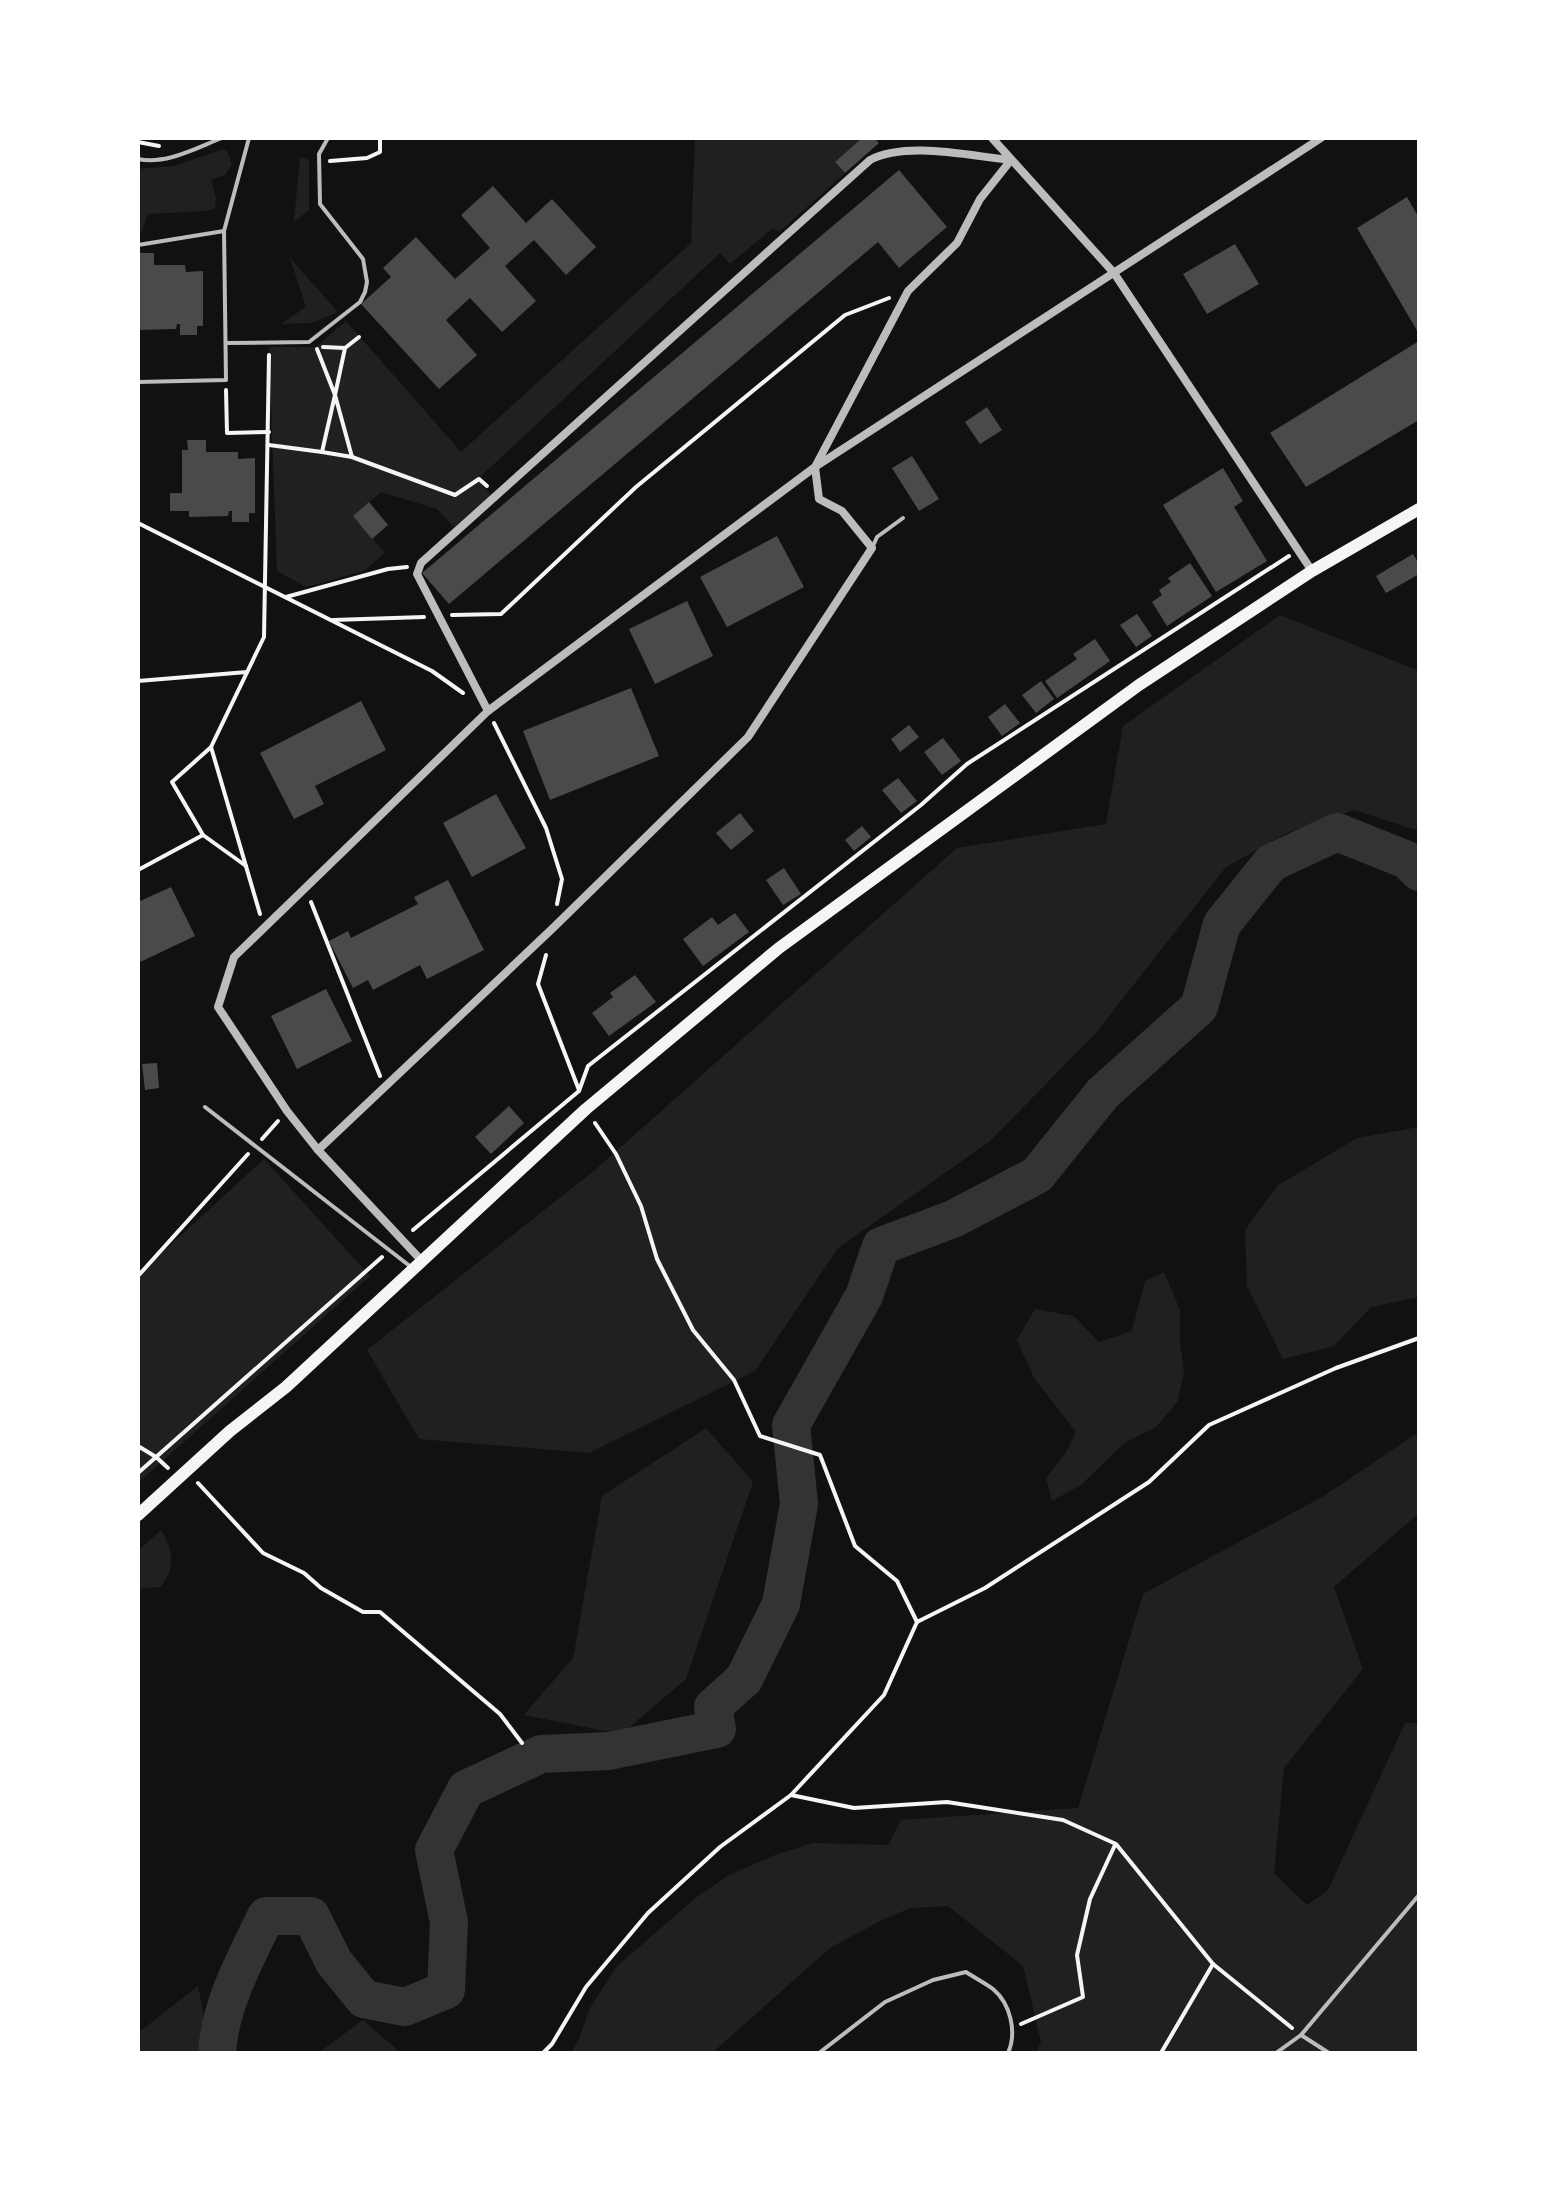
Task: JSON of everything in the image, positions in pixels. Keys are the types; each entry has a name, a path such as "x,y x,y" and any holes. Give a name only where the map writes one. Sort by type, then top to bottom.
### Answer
{"main road":[{"path":"138,1515 230,1431 286,1387 586,1109 779,948 1139,685 1312,571 1419,509"}],"street":[{"path":"992,138 1114,273 1312,571"},
{"path":"417,1264 287,1111 218,1007 234,957 488,711 815,467 1321,138"},
{"path":"488,711 417,574 418,568 870,160 882,153 902,150 1011,160"},
{"path":"318,1150 541,940 748,737 872,548 842,511 819,499 815,467 908,291 957,243 980,199 1011,160"}],"lane":[{"path":"138,159 150,162 167,158 222,138"},
{"path":"138,382 226,380 224,231 249,138"},
{"path":"226,343 309,342 360,302 365,292 367,282 363,259 320,204 319,154 328,138"},
{"path":"138,245 224,231"},
{"path":"872,548 877,537 903,518"},
{"path":"205,1107 417,1264"},
{"path":"1276,2053 1301,2035 1419,1895"},
{"path":"819,2053 885,2002 933,1980 966,1972 995,1990 1009,2012 1013,2040 1008,2053"},
{"path":"1301,2035 1329,2053"}],"path":[{"path":"319,161 370,157 380,152 380,138"},
{"path":"138,142 165,146"},
{"path":"330,620 501,614 636,487 845,315 908,291"},
{"path":"322,452 345,348 359,337"},
{"path":"246,866 203,835 172,782 211,747 264,637 269,343"},
{"path":"345,348 316,347 335,395 352,457"},
{"path":"226,380 227,433 269,432"},
{"path":"269,445 352,457 455,495 479,479 496,495"},
{"path":"286,597 388,569"},
{"path":"138,681 248,671"},
{"path":"211,747 264,928"},
{"path":"138,870 203,835"},
{"path":"305,888 385,1087"},
{"path":"586,1109 616,1154 641,1206 657,1259 693,1330 734,1380 760,1436 820,1455 855,1546 897,1581 917,1622"},
{"path":"138,1276 287,1111"},
{"path":"543,2053 552,2044 586,1987 648,1913 720,1847 791,1795 884,1695 917,1622 985,1588 1149,1482 1209,1425 1336,1368 1419,1338"},
{"path":"194,1478 263,1553 304,1573 321,1588 363,1612 380,1612 500,1714 522,1743"},
{"path":"791,1795 854,1808 947,1802 1063,1820 1116,1844 1213,1964 1301,2035"},
{"path":"1011,2028 1083,1997 1077,1955 1090,1899 1116,1844"},
{"path":"1161,2053 1213,1964"}],"shaded area":[{"path":"695,138 862,138 835,162 845,173 779,232 773,228 730,264 720,253 479,478 491,495 454,527 437,509 381,492 353,516 385,553 364,571 306,587 277,571 269,347 316,347 346,321 461,452 691,243"},
{"path":"223,149 227,151 232,164 225,175 211,180 216,198 215,208 148,214 142,231 138,232 138,169 175,166"},
{"path":"300,157 309,160 309,210 294,222"},
{"path":"290,258 338,312 312,323 281,324 306,307"},
{"path":"1280,615 1419,671 1419,831 1354,810 1289,832 1226,867 1095,1034 989,1142 838,1248 755,1371 589,1453 419,1439 367,1350 595,1170 957,848 1106,824 1123,726"},
{"path":"1419,1127 1419,1297 1371,1307 1334,1346 1283,1359 1247,1286 1245,1230 1277,1186 1357,1138"},
{"path":"264,1159 370,1276 138,1483 138,1275"},
{"path":"1164,1272 1180,1310 1184,1372 1178,1401 1156,1427 1124,1443 1081,1485 1052,1501 1046,1478 1065,1454 1076,1432 1034,1378 1017,1340 1035,1309 1074,1316 1099,1342 1132,1331 1145,1281"},
{"path":"706,1428 753,1482 686,1679 621,1734 524,1715 573,1658 602,1496"},
{"path":"1419,1432 1419,1513 1334,1587 1363,1669 1284,1768 1274,1873 1307,1905 1328,1890 1405,1723 1419,1723 1419,2053 1036,2053 1041,2042 1023,1966 948,1906 911,1908 830,1948 712,2053 571,2053 590,2008 616,1967 698,1896 729,1875 813,1843 888,1845 901,1820 1078,1808 1143,1594 1322,1497"},
{"path":"161,1530 171,1552 169,1573 160,1587 138,1589 138,1551"},
{"path":"198,1986 211,2053 138,2053 138,2033"},
{"path":"363,2020 401,2053 318,2053"}],"building":[{"path":"862,138 874,138 879,143 845,173 835,162"},
{"path":"899,170 947,227 899,268 878,242 449,604 422,573"},
{"path":"493,186 526,223 552,199 596,247 566,275 534,240 505,266 536,301 502,332 470,298 446,320 477,355 439,389 361,304 391,277 383,268 416,237 455,279 490,248 461,215"},
{"path":"1407,197 1419,218 1419,334 1357,228"},
{"path":"1235,244 1259,284 1207,314 1183,274"},
{"path":"138,253 154,253 154,265 185,265 186,272 203,271 203,326 197,326 197,335 180,335 180,324 176,329 138,330"},
{"path":"1419,341 1419,420 1306,487 1270,433"},
{"path":"987,407 1002,430 980,444 965,422"},
{"path":"187,440 206,440 206,452 238,452 238,459 255,458 255,513 249,513 249,522 232,522 232,511 228,516 189,517 189,511 170,511 170,493 182,493 182,450 188,450"},
{"path":"912,456 939,499 919,511 892,468"},
{"path":"1223,468 1243,501 1234,507 1267,561 1216,592 1163,505"},
{"path":"369,502 388,525 372,539 353,516"},
{"path":"777,536 804,587 727,627 700,577"},
{"path":"1413,554 1419,564 1419,574 1386,593 1376,576"},
{"path":"1190,563 1212,596 1167,626 1152,602 1162,595 1159,590 1171,582 1168,578"},
{"path":"687,601 713,656 655,684 629,629"},
{"path":"1137,614 1152,636 1136,647 1120,625"},
{"path":"1095,639 1110,661 1057,698 1045,681 1077,659 1073,654"},
{"path":"1041,681 1054,699 1036,713 1022,695"},
{"path":"631,688 659,756 550,800 523,731"},
{"path":"361,701 386,750 315,786 324,804 294,819 260,753"},
{"path":"1005,704 1020,723 1002,736 988,717"},
{"path":"909,725 919,737 900,752 891,739"},
{"path":"943,738 961,761 942,775 924,752"},
{"path":"898,778 917,801 901,813 882,790"},
{"path":"496,794 526,848 472,877 443,823"},
{"path":"740,813 754,831 731,850 716,833"},
{"path":"862,826 871,837 854,851 845,840"},
{"path":"784,868 801,894 783,905 766,880"},
{"path":"448,880 484,950 427,979 420,965 373,990 368,980 353,988 329,941 348,931 351,938 418,904 414,897"},
{"path":"171,887 195,936 140,962 138,902"},
{"path":"735,913 749,932 703,966 683,939 712,917 718,925"},
{"path":"635,975 656,1002 609,1036 592,1013 613,997 610,993"},
{"path":"326,989 352,1041 297,1069 271,1016"},
{"path":"157,1063 159,1088 145,1090 142,1064"},
{"path":"509,1106 524,1123 491,1154 475,1137"}],"waterway":[{"path":"217,2053 228,2000 266,1916 311,1916 334,1962 364,1999 405,2007 446,1990 449,1922 434,1850 466,1789 541,1754 609,1751 717,1729 713,1707 744,1679 781,1604 799,1504 791,1425 864,1296 881,1246 953,1219 1037,1175 1103,1093 1199,1007 1222,924 1271,863 1337,832 1407,860 1419,872"}]}
